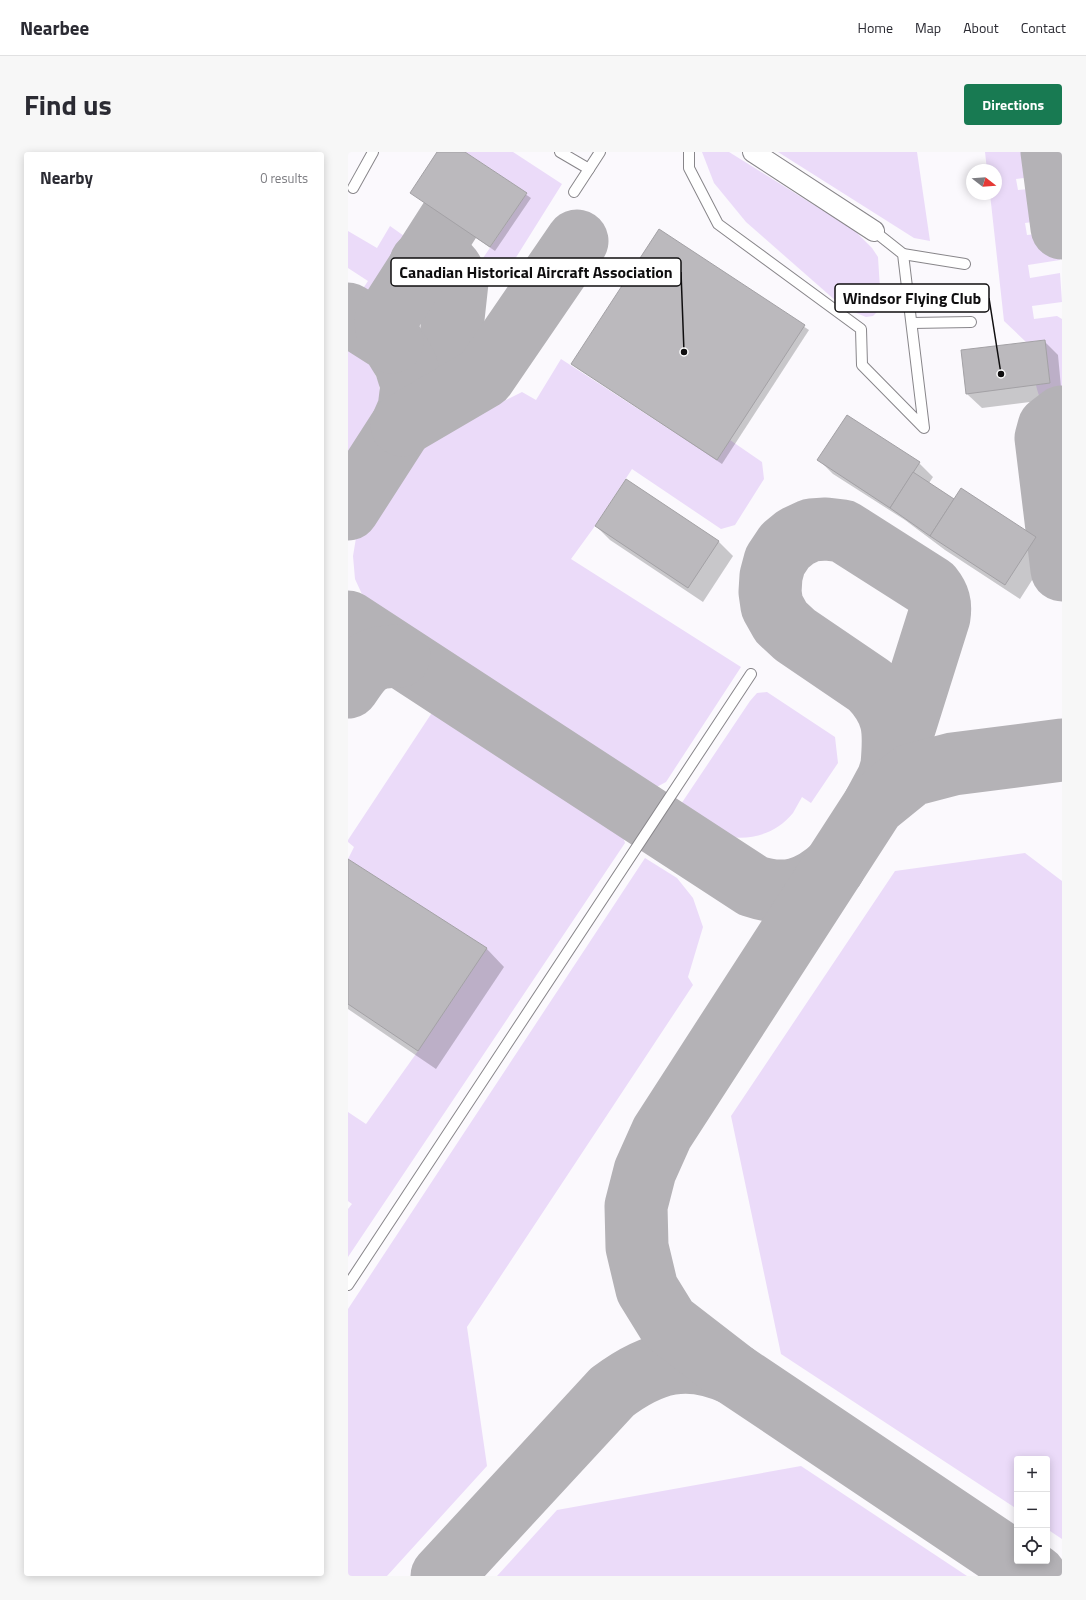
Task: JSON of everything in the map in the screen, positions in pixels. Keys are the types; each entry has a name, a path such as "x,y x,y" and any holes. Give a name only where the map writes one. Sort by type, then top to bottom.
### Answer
{"street":[{"path":"753,152 874,231"}],"lane":[{"path":"353,188 373,152"},
{"path":"560,152 589,169"},
{"path":"574,192 600,152"},
{"path":"689,152 689,168 718,224 861,329 862,365 924,428 903,254"},
{"path":"874,231 903,254 964,264"},
{"path":"912,323 971,322"},
{"path":"348,1285 751,674"}],"shaded area":[{"path":"465,152 513,152 562,184 505,275 481,261 527,193"},
{"path":"702,152 729,152 854,230 872,248 878,257 881,304 878,311 873,316 866,317 844,308 746,222 714,183"},
{"path":"778,152 917,152 930,241 914,238"},
{"path":"985,152 1046,152 1048,175 1016,179 1018,190 1050,187 1055,219 1025,223 1027,235 1056,232 1060,260 1028,265 1030,278 1060,273 1062,302 1032,306 1034,319 1057,316 1062,319 1062,406 1056,409 1044,404 1038,394 1036,385 1050,383 1045,340 1026,342 1004,321 991,200 1002,200 1002,164 986,164"},
{"path":"390,226 414,243 378,300 362,290 368,281 348,268 348,231 377,248"},
{"path":"348,346 369,361 379,383 382,409 379,426 348,475"},
{"path":"561,359 717,460 730,440 762,462 764,479 735,525 721,529 632,469 595,526 571,559 741,667 666,782 649,791 638,789 386,623 366,603 355,579 353,556 357,532 408,449 522,392 536,400"},
{"path":"1062,441 1062,476 1061,477 1059,458"},
{"path":"767,692 835,737 838,763 811,803 802,797 793,813 784,822 773,829 762,834 738,838 714,833 702,828 677,810 750,701 757,693"},
{"path":"439,702 618,821 625,843 348,1257 348,1209 352,1204 348,1201 348,1112 366,1124 418,1051 487,948 348,859 354,847 348,842 348,840"},
{"path":"1025,853 1062,881 1062,1539 1050,1531 1050,1456 1014,1456 1014,1507 781,1354 731,1116 895,871"},
{"path":"645,858 677,878 693,898 703,927 688,977 693,985 467,1327 487,1466 387,1576 348,1576 348,1309"},
{"path":"801,1466 967,1576 497,1576 557,1510"}],"building":[{"path":"437,152 465,152 527,193 490,247 410,193"},
{"path":"659,229 805,325 717,460 571,364"},
{"path":"1045,340 1050,383 966,394 961,350"},
{"path":"847,415 920,462 890,508 817,460"},
{"path":"913,472 954,499 930,536 890,508"},
{"path":"626,479 719,541 688,588 595,526"},
{"path":"961,488 1036,537 1005,585 930,536"},
{"path":"348,859 487,948 418,1051 348,1004"}],"taxiway":[{"path":"1052,152 1062,228"},
{"path":"392,342 387,331 386,320 450,220"},
{"path":"402,425 484,377 577,241"},
{"path":"421,263 434,260 439,261 448,266 455,275 457,282 450,346"},
{"path":"348,314 392,342 405,363 412,385 409,409 402,425 348,509"},
{"path":"1062,417 1049,427 1046,438 1062,570"},
{"path":"874,805 888,779 939,617 939,601 931,587 843,531 826,529 811,530 796,537 785,546 775,561 771,576 770,592 772,606 781,622 795,635 870,686 878,695 889,713 892,722 892,765"},
{"path":"348,622 753,886 776,891 796,889 815,881 834,867"},
{"path":"348,687 358,672 368,663 381,658 399,656"},
{"path":"1035,1576 734,1374 668,1323 647,1289 637,1247 636,1206 645,1171 662,1133 874,805 911,775 953,764 1062,750"},
{"path":"442,1576 612,1392 641,1373 656,1367 670,1364 685,1362 701,1363 717,1367 734,1374"}],"place":[{"name":"Canadian Historical Aircraft Association","path":"684,352"},
{"name":"Windsor Flying Club","path":"1001,374"}]}
